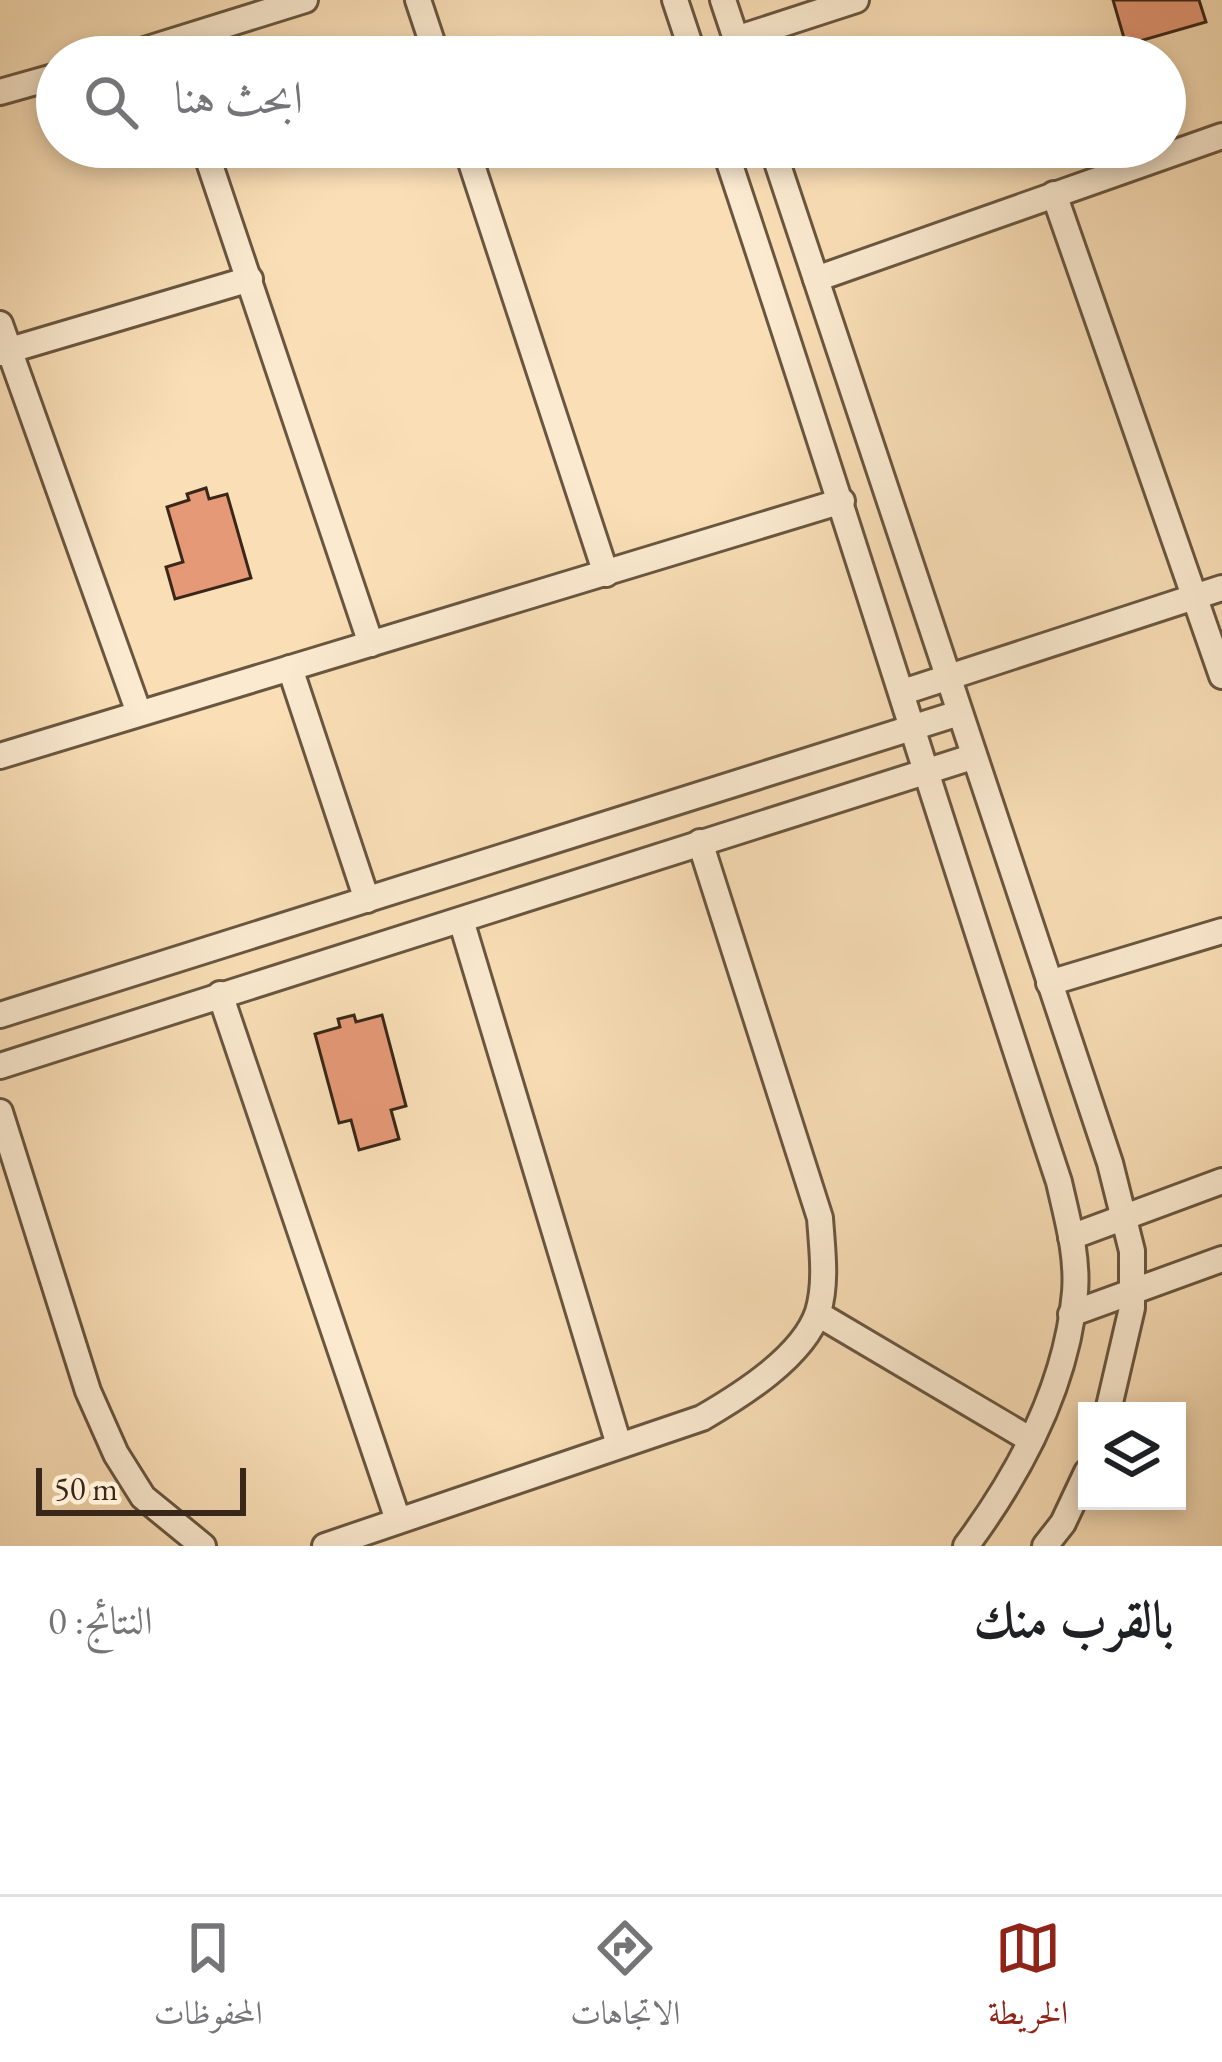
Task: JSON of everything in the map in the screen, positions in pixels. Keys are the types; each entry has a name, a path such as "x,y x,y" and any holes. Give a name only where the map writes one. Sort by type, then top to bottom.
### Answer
{"street":[{"path":"209,36 305,0"},
{"path":"418,0 430,36"},
{"path":"675,0 687,36"},
{"path":"723,0 735,36"},
{"path":"768,36 856,0"},
{"path":"0,92 36,82"},
{"path":"1186,148 1222,136"},
{"path":"211,168 371,644"},
{"path":"473,168 606,574"},
{"path":"731,168 1059,1182 1071,1237 1075,1290 1058,1370 1002,1497 966,1546"},
{"path":"779,168 1110,1163 1132,1251 1131,1290 1111,1402"},
{"path":"816,280 1129,168"},
{"path":"1054,194 1222,676"},
{"path":"5,352 250,279"},
{"path":"0,324 5,352 139,713"},
{"path":"0,756 842,501"},
{"path":"903,692 1222,588"},
{"path":"290,668 367,900"},
{"path":"0,1015 958,713"},
{"path":"0,1066 973,757"},
{"path":"325,1546 702,1418 757,1386 818,1314 824,1267 820,1218 700,842"},
{"path":"460,920 619,1445"},
{"path":"1049,983 1222,931"},
{"path":"220,994 398,1520"},
{"path":"0,1112 88,1391 116,1454 143,1497 202,1546"},
{"path":"1071,1237 1222,1181"},
{"path":"1071,1314 1222,1259"},
{"path":"818,1314 1031,1440"},
{"path":"1045,1546 1078,1491"}],"building":[{"path":"1113,0 1199,0 1206,22 1157,36 1123,36"},
{"path":"206,488 209,499 227,494 251,578 175,599 166,567 183,562 167,507"},
{"path":"354,1015 356,1022 382,1015 406,1106 391,1110 399,1139 359,1150 351,1120 339,1123 315,1034 340,1027 338,1019"}]}
